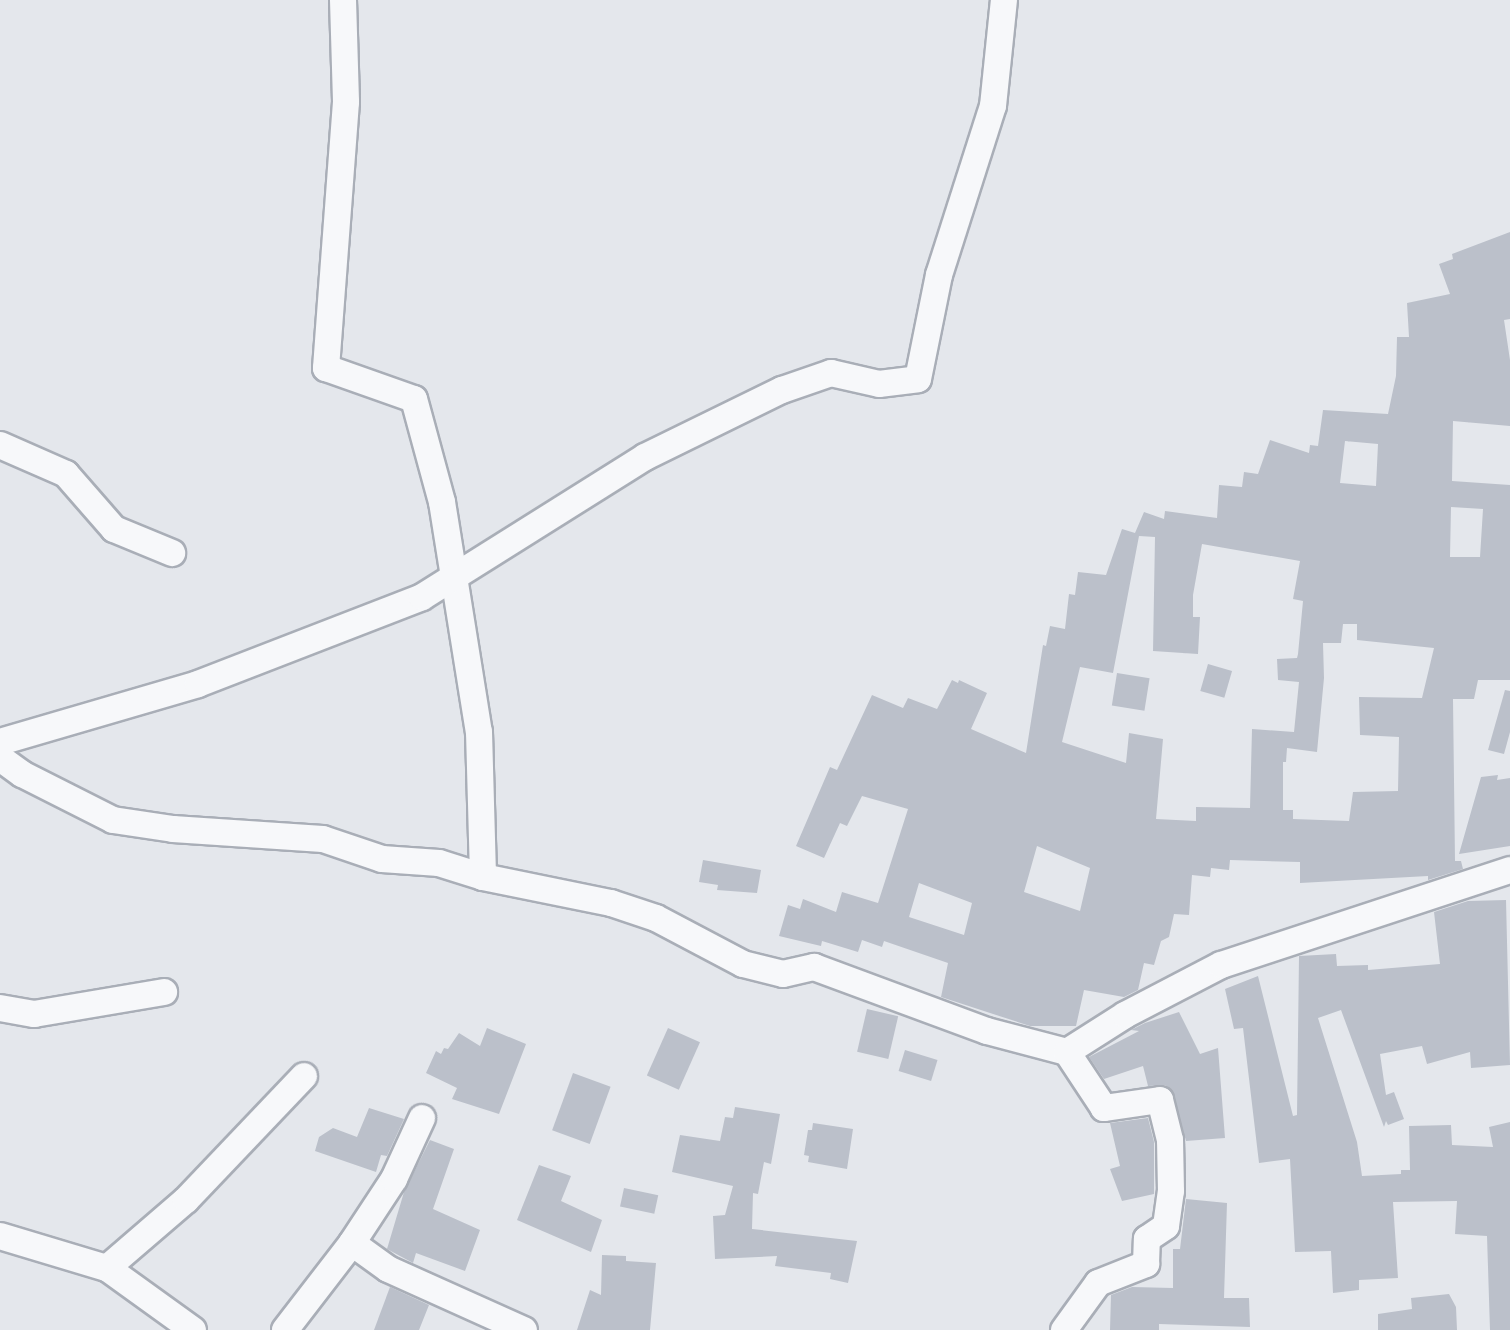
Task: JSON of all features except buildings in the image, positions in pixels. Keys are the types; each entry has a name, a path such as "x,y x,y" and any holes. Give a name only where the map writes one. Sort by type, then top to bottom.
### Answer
{"street":[{"path":"343,0 346,102 326,368 414,399 442,502 479,732 483,877"},
{"path":"0,742 198,684 422,597 645,457 782,390 831,373 879,384 918,379 939,275 993,106 1004,0"},
{"path":"0,445 66,474 114,529 172,553"},
{"path":"0,758 22,774 113,820 173,829 323,839 382,859 439,863 483,877 611,903 656,918 743,964 783,974 814,967 987,1031 1067,1052 1104,1108 1160,1100 1170,1140 1171,1191 1166,1226 1147,1239 1146,1264 1098,1283 1064,1330"},
{"path":"1067,1052 1125,1015 1221,965 1510,870"},
{"path":"0,1008 34,1014 164,992"},
{"path":"107,1268 186,1200 304,1076"},
{"path":"285,1330 352,1243 394,1179 422,1118"},
{"path":"0,1236 107,1268 193,1330"},
{"path":"352,1243 388,1269 524,1330"}]}
